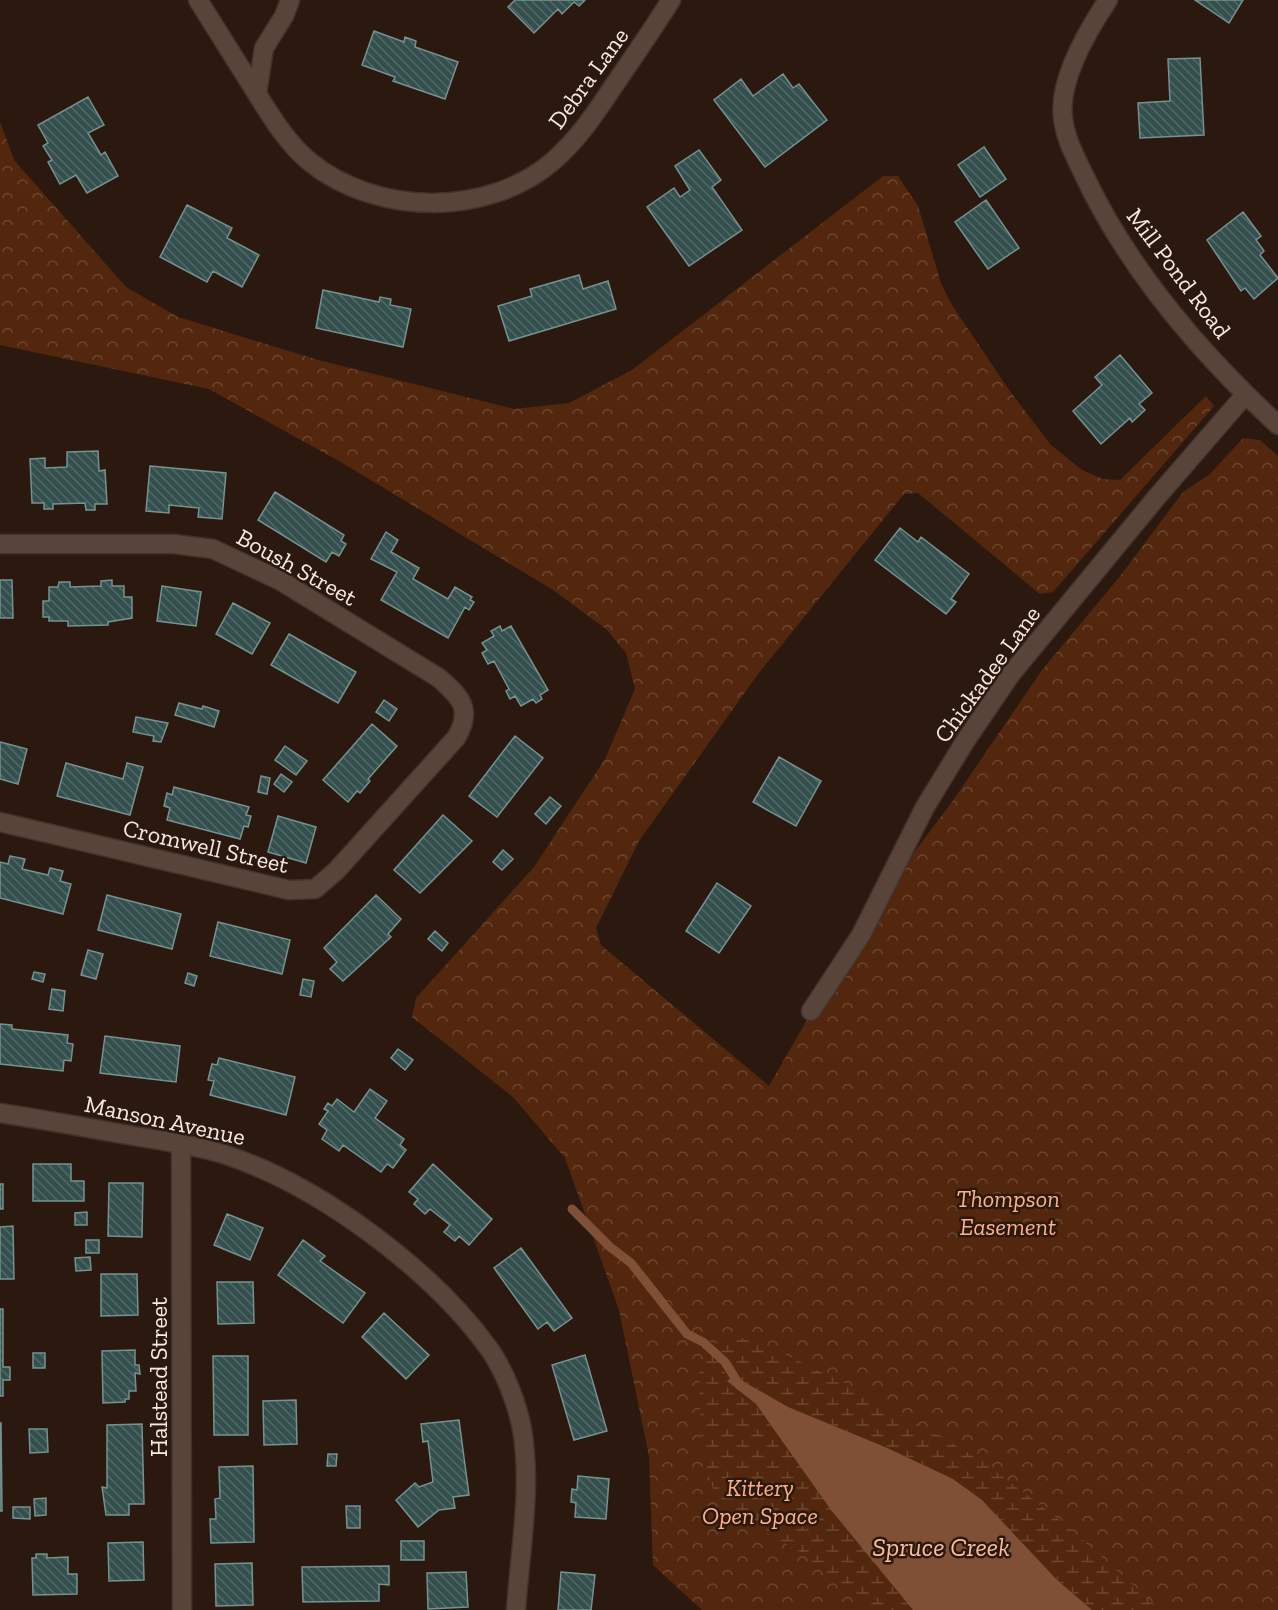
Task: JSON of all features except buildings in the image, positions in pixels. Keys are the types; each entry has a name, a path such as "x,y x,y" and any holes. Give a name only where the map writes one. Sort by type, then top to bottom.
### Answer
{"street":[{"name":"Debra Lane","path":"198,0 285,135 308,160 337,180 361,190 398,200 433,203 502,191 526,181 552,162 584,130 671,0"},
{"path":"257,94 264,48 284,16 290,0"},
{"name":"Mill Pond Road","path":"1108,0 1083,42 1065,92 1063,117 1071,147 1114,231 1138,266 1180,321 1245,394 1278,425"},
{"name":"Chickadee Lane","path":"811,1011 861,935 921,813 966,740 1016,668 1245,394"},
{"name":"Boush Street","path":"0,544 174,544 218,551 281,581 438,678 458,697 465,714"},
{"name":"Cromwell Street","path":"0,822 289,890 315,889 336,871 456,738 464,723 465,714"},
{"name":"Manson Avenue","path":"0,1113 221,1153 282,1177 368,1231 434,1288 491,1351 503,1374 521,1428 526,1471 516,1610"},
{"name":"Halstead Street","path":"181,1144 182,1610"}],"green space":[{"path":"0,122 14,160 126,287 178,317 318,360 514,409 569,403 632,370 883,176 898,176 918,206 941,283 950,302 1009,390 1051,445 1082,470 1103,479 1120,480 1206,396 1214,406 1053,592 1040,594 918,493 904,494 758,674 639,841 596,928 601,945 769,1086 869,912 952,802 1042,670 1121,575 1183,492 1210,474 1243,438 1260,440 1278,456 1278,1610 702,1610 653,1565 649,1456 619,1310 565,1158 513,1097 412,1017 416,998 534,867 605,759 635,689 626,653 606,629 553,590 339,461 209,389 0,345"},
{"name":"Kittery Open Space","path":"749,1337 850,1386 980,1459 1063,1523 1161,1610 1092,1610 1057,1580 982,1500 953,1479 885,1447 788,1407 734,1376 718,1346 727,1381 756,1404 913,1610 874,1610 800,1552 717,1504 701,1446 699,1365 717,1343"}],"water":[{"name":"Spruce Creek","path":"734,1376 788,1407 885,1447 953,1479 982,1500 1057,1580 1092,1610 913,1610 831,1510 756,1404 727,1381"}],"waterway":[{"path":"572,1209 610,1247 631,1263 687,1334 703,1342 725,1362 740,1386"}],"park label":[{"name":"Thompson Easement","path":"1008,1212"}]}
